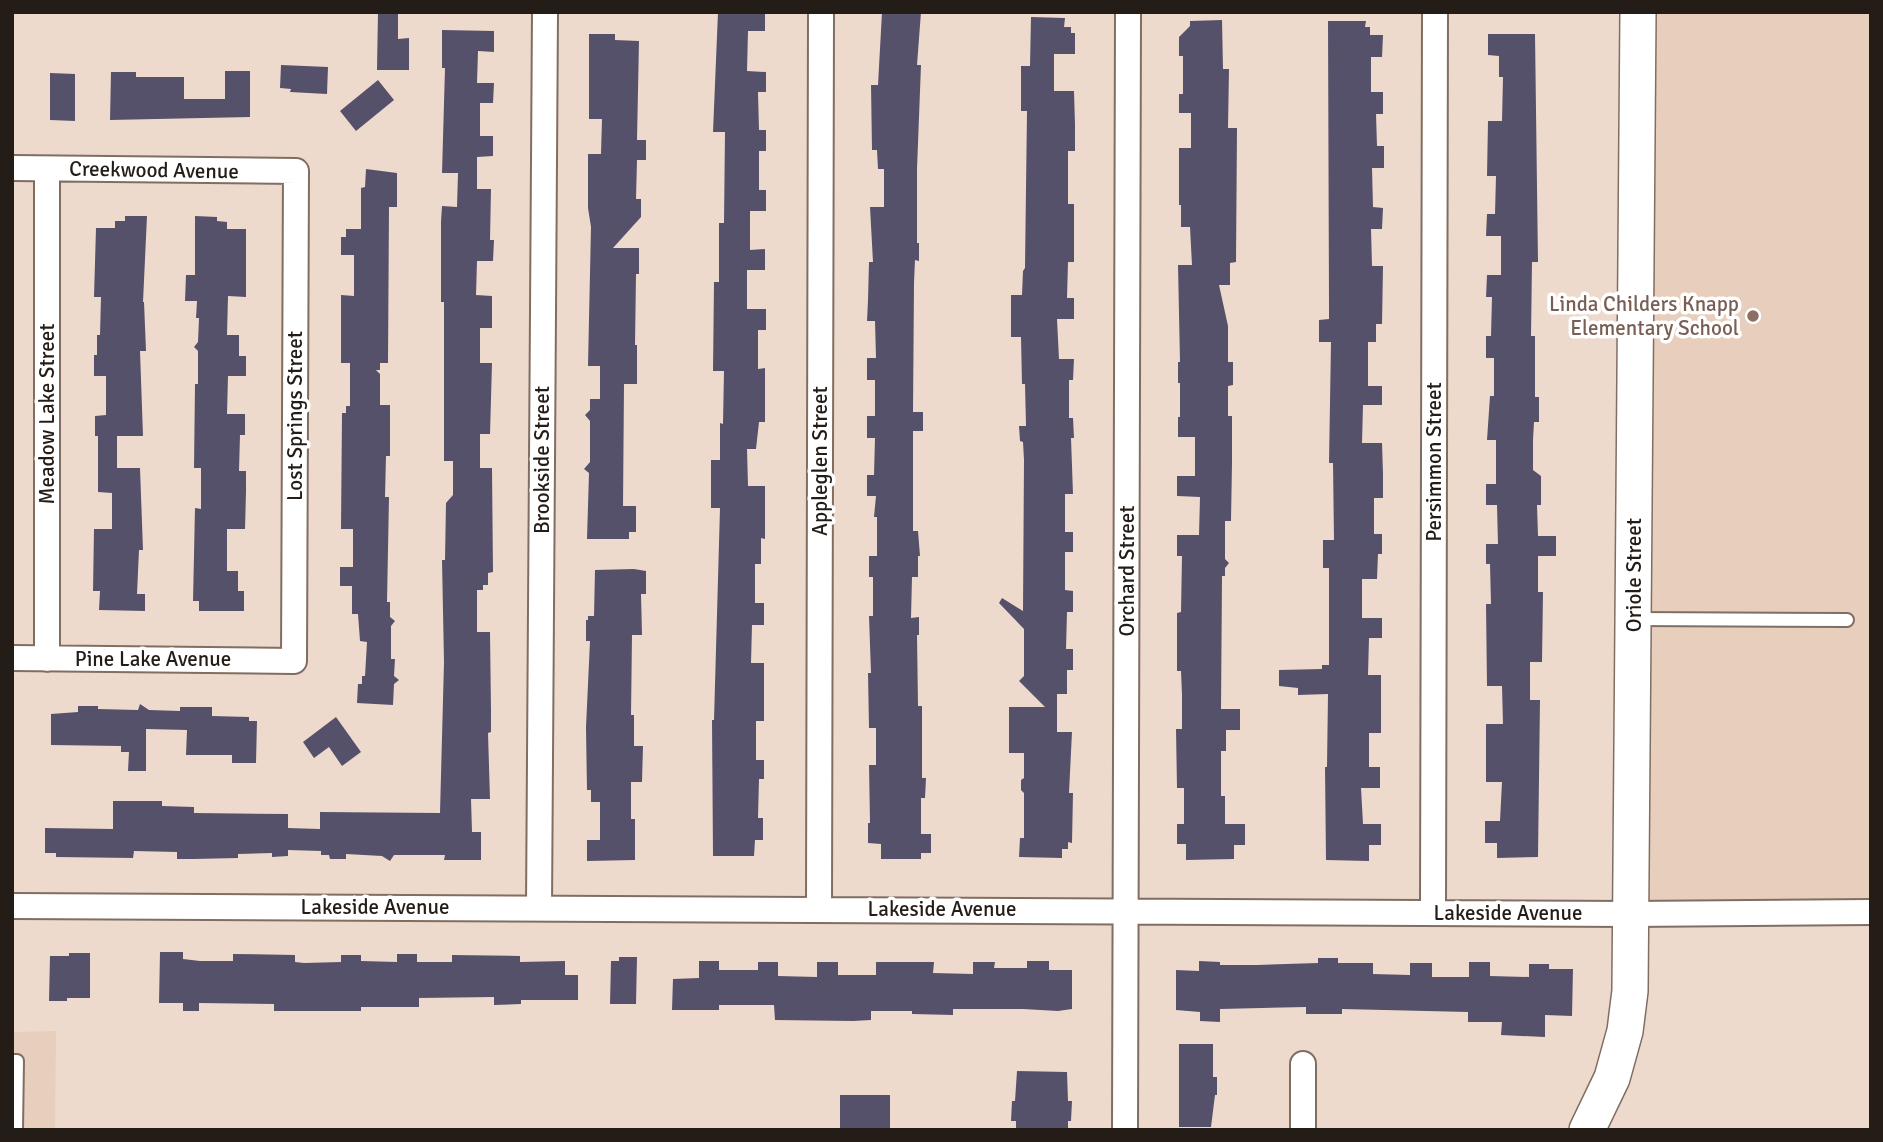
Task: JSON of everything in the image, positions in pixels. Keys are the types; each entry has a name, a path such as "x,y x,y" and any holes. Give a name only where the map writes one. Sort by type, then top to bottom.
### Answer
{"street":[{"name":"Brookside Street","path":"539,908 545,12"},
{"name":"Appleglen Street","path":"819,909 821,12"},
{"name":"Orchard Street","path":"1125,1130 1128,12"},
{"name":"Persimmon Street","path":"1433,912 1435,12"},
{"name":"Oriole Street","path":"1587,1130 1612,1078 1625,1031 1630,991 1639,12"},
{"name":"Creekwood Avenue","path":"12,168 296,171"},
{"name":"Meadow Lake Street","path":"47,169 47,659"},
{"name":"Lost Springs Street","path":"294,661 296,171"},
{"name":"Pine Lake Avenue","path":"12,658 294,661"},
{"name":"Lakeside Avenue","path":"12,906 1631,914 1871,912"},
{"path":"1303,1064 1303,1130"}],"lane":[{"path":"1633,619 1847,620"},
{"path":"12,1061 17,1061 16,1130"}],"shaded area":[{"name":"Linda Childers Knapp Elementary School","path":"1638,12 1871,12 1871,912 1631,914"},
{"path":"56,1031 55,1130 12,1130 12,1032"}],"building":[{"path":"378,12 398,12 398,39 409,38 409,70 377,70"},
{"path":"718,12 765,12 765,31 748,31 747,71 766,72 766,92 758,92 759,130 766,130 766,151 759,151 759,190 766,190 766,211 750,211 750,250 765,249 765,270 747,270 747,309 766,309 766,330 758,330 758,369 765,368 765,422 759,422 756,449 747,449 748,486 765,486 765,539 761,538 761,564 755,564 755,603 764,603 764,625 752,625 751,663 764,663 764,721 756,721 756,760 764,760 764,779 759,779 758,818 763,818 763,840 755,840 754,856 713,856 712,720 720,508 711,508 711,460 720,460 724,371 713,371 714,282 719,282 719,223 724,223 725,132 713,132"},
{"path":"882,12 921,12 917,65 921,65 917,169 919,261 915,260 913,412 923,412 923,431 913,431 913,531 918,531 920,556 918,577 912,577 911,618 919,617 918,706 922,706 922,778 926,778 925,798 921,798 921,834 931,834 931,853 921,853 921,859 881,859 881,844 868,843 869,765 876,765 876,728 869,728 869,616 873,616 873,577 869,577 869,556 877,556 877,517 874,517 876,496 867,496 867,475 874,475 875,438 867,438 867,416 875,416 875,380 867,380 867,358 876,358 875,321 867,321 869,262 873,262 870,207 884,207 884,169 878,169 877,150 872,150 871,85 878,85"},
{"path":"1031,17 1065,18 1064,27 1071,27 1071,33 1075,33 1075,54 1054,54 1054,91 1074,91 1075,125 1075,151 1068,151 1068,204 1074,204 1074,262 1068,262 1067,298 1074,298 1074,319 1057,319 1059,359 1074,359 1073,380 1069,380 1069,418 1073,418 1074,438 1071,438 1073,494 1065,494 1065,532 1073,532 1073,552 1065,552 1065,590 1073,591 1073,612 1067,612 1066,649 1073,649 1073,670 1067,670 1067,694 1057,694 1057,732 1072,732 1069,793 1073,793 1072,843 1068,842 1068,849 1062,849 1062,858 1019,857 1020,838 1024,838 1024,793 1021,790 1021,780 1024,778 1024,753 1009,753 1009,707 1045,707 1019,681 1024,676 1024,629 999,603 1002,598 1023,611 1024,460 1019,426 1026,426 1025,384 1022,384 1021,337 1011,337 1011,295 1022,295 1025,268 1027,111 1021,111 1021,66 1030,66"},
{"path":"1222,20 1223,69 1229,69 1228,128 1237,128 1236,262 1230,263 1230,285 1219,285 1228,326 1228,362 1233,362 1233,385 1228,386 1228,416 1232,416 1231,521 1225,521 1225,559 1229,563 1225,568 1225,576 1222,576 1221,709 1240,709 1240,730 1226,730 1226,751 1221,751 1221,796 1225,796 1225,824 1245,824 1245,845 1234,845 1234,859 1186,860 1186,844 1177,844 1177,824 1184,824 1184,788 1177,788 1176,729 1182,729 1182,695 1181,671 1177,671 1177,613 1181,612 1182,556 1177,556 1177,535 1199,535 1200,497 1177,496 1177,476 1195,476 1195,437 1178,437 1178,265 1192,265 1190,227 1181,227 1179,205 1179,148 1191,148 1191,113 1179,113 1179,94 1183,94 1183,56 1179,56 1179,37 1190,26 1190,21"},
{"path":"1328,21 1366,21 1365,27 1370,27 1370,35 1383,35 1382,57 1371,57 1371,92 1383,92 1383,114 1376,114 1377,146 1384,146 1384,168 1372,168 1373,207 1383,208 1382,229 1371,229 1372,266 1383,266 1382,324 1376,324 1376,342 1368,342 1368,386 1382,386 1382,405 1363,405 1362,443 1382,443 1383,474 1383,498 1374,498 1374,534 1382,534 1382,554 1378,554 1377,579 1362,579 1362,618 1382,618 1382,638 1369,638 1368,675 1381,675 1381,733 1369,733 1369,767 1380,767 1380,788 1361,788 1363,824 1381,824 1381,845 1369,845 1369,861 1326,860 1325,767 1328,694 1298,695 1298,688 1279,686 1279,670 1322,669 1322,665 1329,665 1329,568 1323,568 1323,540 1334,540 1333,463 1329,463 1331,342 1319,342 1319,320 1329,319"},
{"path":"442,30 494,31 494,52 478,51 477,83 494,83 493,103 480,103 480,136 493,136 493,156 477,157 477,189 491,189 490,240 494,240 493,261 477,261 476,295 492,296 492,328 480,328 480,363 492,363 490,434 480,434 480,468 492,468 493,572 488,573 488,585 483,585 483,590 477,590 477,632 490,632 490,799 471,799 472,832 481,832 481,860 444,860 445,855 394,855 390,861 382,856 346,854 346,859 330,859 329,855 321,855 321,851 288,850 288,856 272,857 272,853 238,854 238,858 194,859 177,859 177,852 134,851 133,858 56,857 56,853 45,853 45,828 113,829 113,801 162,801 162,806 194,807 194,813 288,814 288,828 320,829 320,812 440,813 444,662 442,560 445,560 446,503 453,495 453,461 444,461 441,222 442,206 457,207 458,173 442,173 445,68 442,68"},
{"path":"589,34 615,34 615,40 639,41 637,140 646,140 646,160 637,160 636,199 641,199 641,217 613,248 639,248 639,274 636,274 637,384 624,384 623,506 636,506 636,532 629,532 629,539 587,539 589,473 584,469 590,462 590,421 585,415 590,410 590,399 600,399 600,366 588,366 591,227 588,208 588,154 601,154 602,119 589,119"},
{"path":"1488,34 1535,34 1538,262 1532,262 1531,336 1535,336 1535,397 1539,397 1539,422 1534,422 1533,470 1541,476 1541,505 1537,505 1538,536 1556,536 1556,556 1538,556 1538,592 1543,592 1542,662 1530,662 1530,700 1540,700 1538,857 1497,858 1497,843 1485,843 1485,821 1500,821 1502,782 1486,782 1486,724 1503,724 1502,686 1487,686 1486,604 1491,604 1490,564 1486,564 1486,544 1498,544 1497,505 1486,505 1486,484 1496,484 1496,440 1487,440 1490,396 1494,396 1494,358 1486,358 1486,336 1491,336 1492,297 1486,297 1487,275 1501,275 1501,236 1486,236 1487,214 1495,214 1496,176 1487,176 1488,121 1502,121 1503,77 1499,77 1499,56 1488,55"},
{"path":"281,65 328,67 327,94 290,92 291,89 280,88"},
{"path":"225,71 250,71 250,117 110,120 111,72 136,72 136,77 184,77 184,99 225,99"},
{"path":"50,73 75,74 75,121 50,120"},
{"path":"378,80 394,100 356,131 340,111"},
{"path":"366,169 397,173 397,207 389,207 388,363 380,363 380,370 376,370 380,374 380,405 390,405 390,456 386,456 385,497 389,497 387,602 390,602 390,617 395,621 391,626 391,659 395,659 394,676 399,680 394,684 393,705 357,703 358,684 362,684 362,676 365,676 367,642 360,641 358,614 352,614 352,586 340,586 340,567 353,567 353,529 341,529 342,413 346,413 346,406 350,406 350,363 341,363 341,295 354,296 354,255 341,255 341,237 346,237 346,229 361,229 361,188 365,187"},
{"path":"125,216 147,216 143,302 146,351 140,351 143,436 117,436 117,468 140,468 143,550 139,550 137,594 145,594 145,611 99,610 100,591 93,591 94,529 112,529 112,493 98,492 98,436 95,436 95,416 106,415 106,376 94,376 94,355 97,355 97,335 100,335 101,297 94,297 96,228 115,228 115,221 125,221"},
{"path":"195,216 217,217 217,221 227,222 227,229 246,229 246,297 228,296 227,335 239,335 239,356 246,356 246,376 228,376 227,414 245,414 245,435 240,435 239,471 246,471 245,529 227,529 227,571 238,571 238,591 244,591 244,611 199,611 199,601 193,601 195,508 201,509 201,468 194,468 198,351 194,347 198,342 199,318 196,318 197,301 185,301 186,275 195,275"},
{"path":"595,570 646,571 646,594 641,594 642,635 632,635 631,715 634,715 634,746 643,746 642,782 631,782 635,860 587,861 587,840 600,840 600,802 591,802 591,790 587,790 586,727 590,641 586,641 586,620 588,616 594,616"},
{"path":"140,704 149,710 180,711 180,707 212,707 212,716 249,717 249,721 257,721 256,763 232,763 232,755 186,755 187,730 146,729 146,771 128,771 129,752 121,752 121,746 51,745 51,714 78,712 78,706 138,710"},
{"path":"336,717 361,752 342,766 329,747 314,758 303,742"},
{"path":"160,952 183,952 183,959 200,961 233,961 233,954 295,955 295,962 304,963 341,962 341,955 361,955 361,961 397,962 397,954 417,954 417,962 452,962 452,955 520,956 520,962 565,961 565,975 578,975 578,1000 521,1000 521,1004 494,1005 494,997 419,998 419,1007 361,1007 361,1011 274,1011 274,1004 199,1003 199,1011 183,1011 183,1003 159,1003"},
{"path":"69,953 90,953 90,998 49,1001 50,956 69,956"},
{"path":"619,957 637,957 636,1004 610,1004 611,961 619,961"},
{"path":"1318,958 1338,958 1338,963 1373,963 1373,974 1410,975 1410,963 1432,963 1432,977 1469,977 1469,962 1490,962 1490,976 1529,977 1529,964 1549,964 1549,969 1573,969 1572,1016 1545,1015 1545,1037 1501,1035 1502,1022 1468,1022 1468,1012 1342,1009 1342,1014 1306,1014 1306,1007 1220,1009 1220,1022 1200,1021 1200,1012 1176,1010 1176,970 1199,971 1199,961 1220,962 1220,965 1257,965 1318,963"},
{"path":"699,961 719,961 719,970 758,970 758,962 778,962 778,976 817,977 817,962 838,962 838,975 876,975 876,962 934,962 933,973 973,974 973,962 995,962 994,968 1027,968 1027,961 1049,961 1049,970 1072,970 1072,1009 953,1009 953,1015 871,1011 871,1020 853,1021 775,1020 774,1005 719,1005 719,1010 672,1010 673,979 699,978"},
{"path":"1179,1044 1213,1044 1213,1077 1217,1077 1217,1095 1211,1127 1179,1127"},
{"path":"1017,1071 1067,1072 1068,1101 1072,1101 1068,1130 1016,1130 1016,1121 1011,1121"},
{"path":"840,1095 890,1095 890,1130 840,1130"}],"place":[{"name":"Linda Childers Knapp Elementary School","path":"1753,316"}]}
